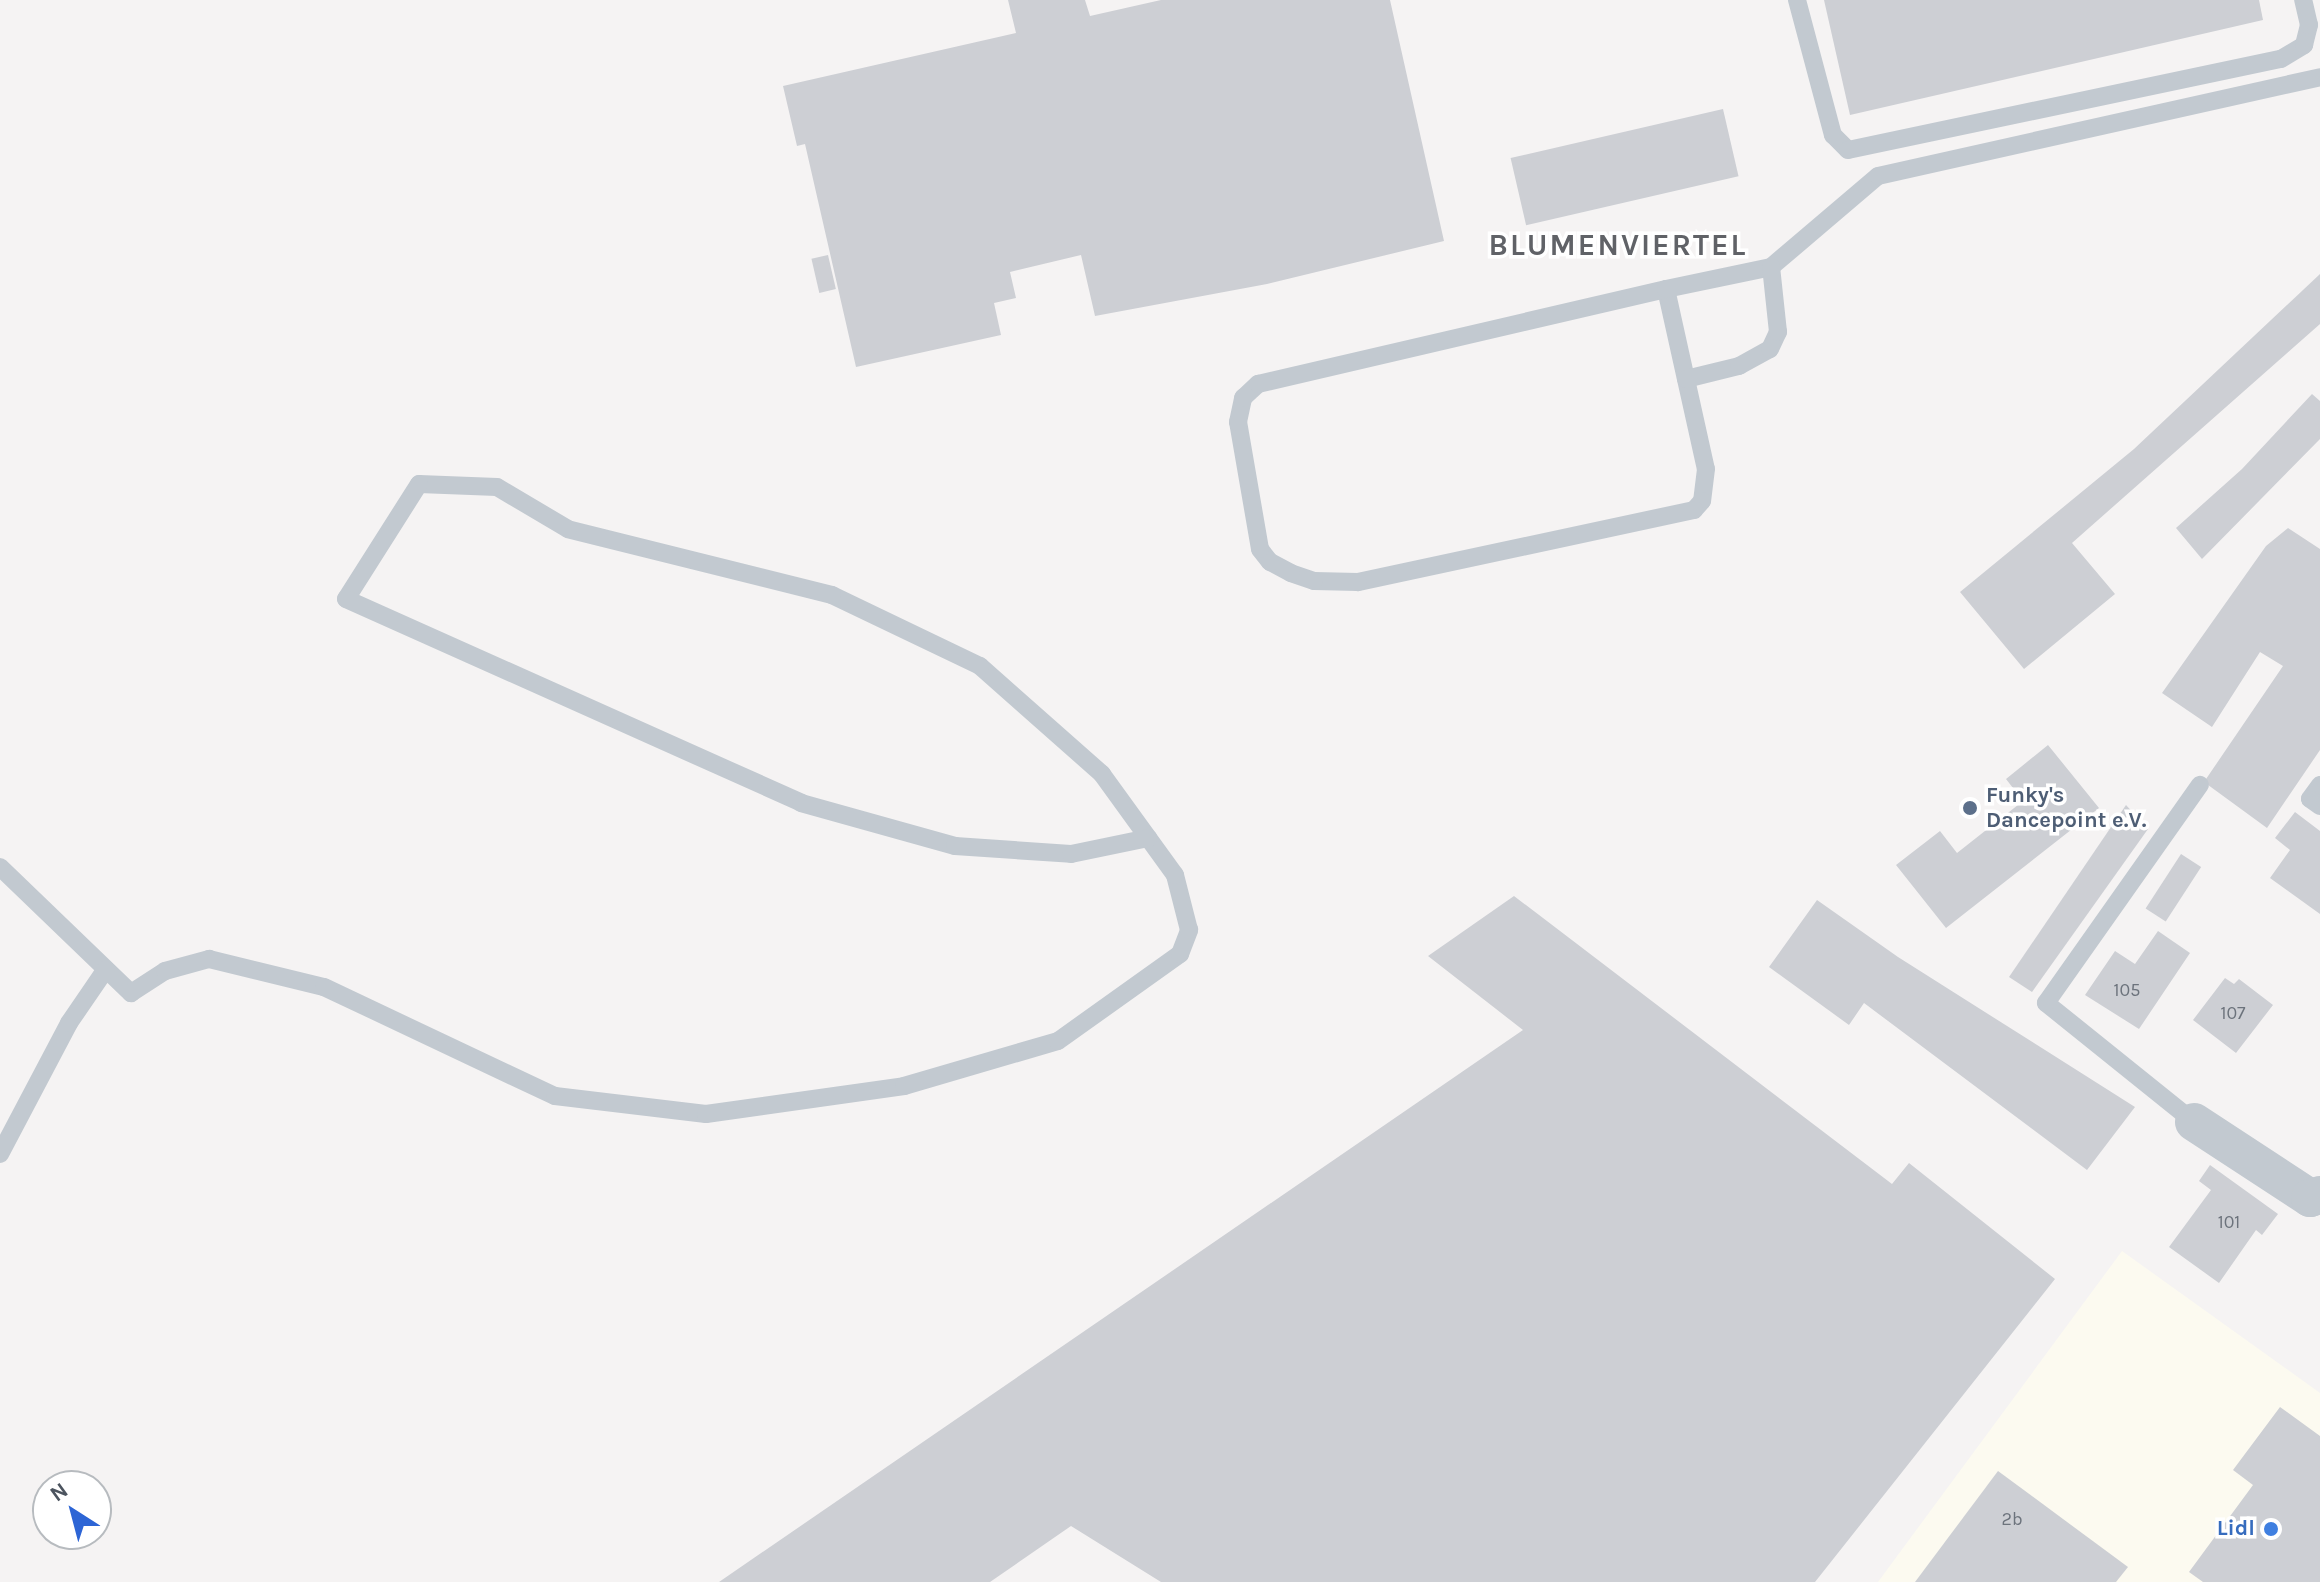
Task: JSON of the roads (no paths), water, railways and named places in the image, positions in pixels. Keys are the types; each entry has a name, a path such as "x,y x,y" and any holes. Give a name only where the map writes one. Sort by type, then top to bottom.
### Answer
{"street":[{"path":"2194,1122 2310,1198 2320,1195"}],"lane":[{"path":"1797,0 1833,135 1848,150 2281,59 2304,45 2309,25 2303,0"},
{"path":"1666,289 1706,469 1702,501 1684,514 1358,582 1314,581 1270,562 1260,549 1238,422 1243,398 1258,384 1666,289 1771,267 1878,176 2320,77"},
{"path":"1686,379 1739,366 1770,349 1778,332 1771,267"},
{"path":"0,867 131,993 165,971 209,959 309,984 555,1096 706,1114 904,1086 1058,1041 1180,954 1189,930 1175,875 1102,774 980,666 832,595 568,529 497,487 419,484 346,599 801,803 955,846 1071,854 1148,838"},
{"path":"2194,1122 2046,1003 2200,785"},
{"path":"2320,785 2310,799 2320,806"},
{"path":"0,1154 86,992 106,969"}],"place":[{"name":"Funky's Dancepoint e.V.","path":"1970,808"},
{"name":"Lidl","path":"2271,1529"}],"district":[{"name":"BLUMENVIERTEL","path":"1618,245"}]}
